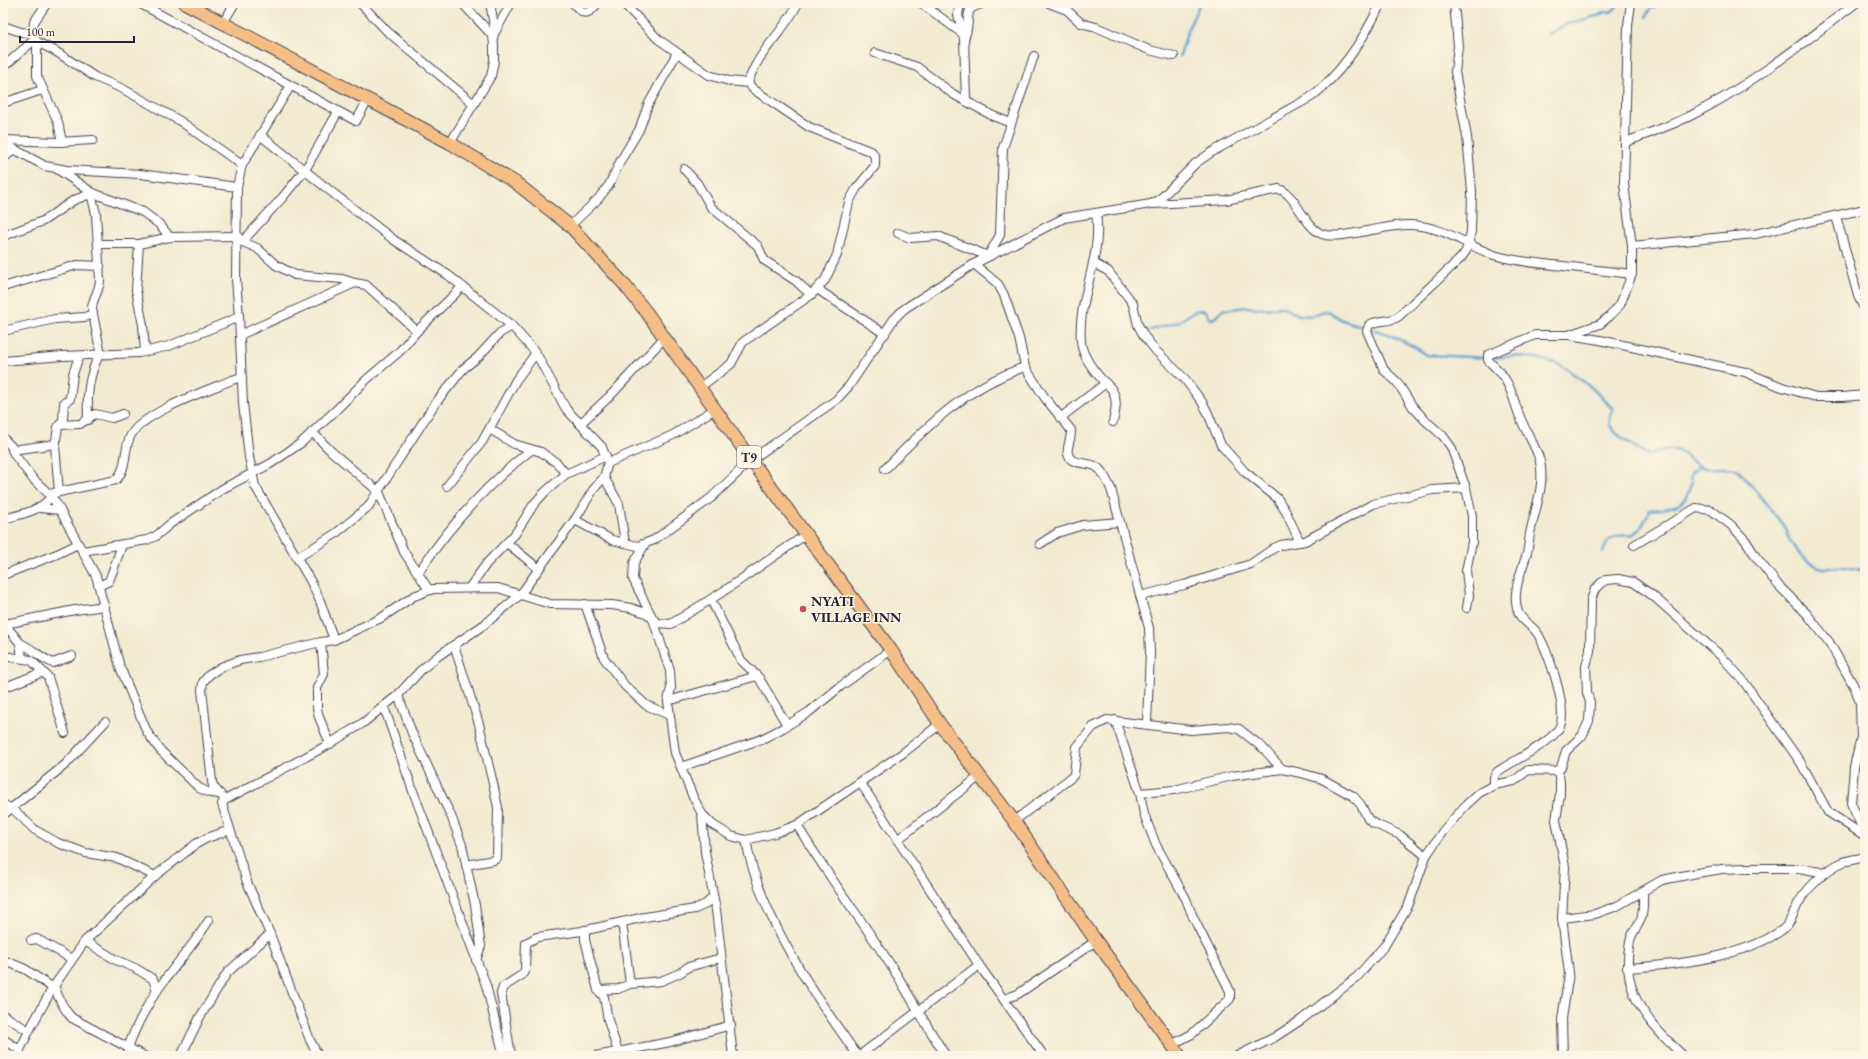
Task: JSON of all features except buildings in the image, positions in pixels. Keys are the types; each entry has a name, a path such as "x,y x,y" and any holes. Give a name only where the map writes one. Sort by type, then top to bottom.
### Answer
{"highway":[{"name":"T9","path":"185,3 450,143 516,183 570,226 623,283 664,338 805,535 891,650 940,724 1014,821 1096,941 1180,1056"}],"street":[{"path":"47,3 34,22 37,76 42,90 58,122 62,142"},
{"path":"139,3 356,121 368,100"},
{"path":"223,23 235,3"},
{"path":"360,3 388,32 474,104"},
{"path":"462,3 494,33"},
{"path":"450,143 491,76 494,33 490,3"},
{"path":"494,33 511,3"},
{"path":"573,3 579,11 585,13 590,12 598,3"},
{"path":"623,3 658,39 709,75 729,81 748,83 753,89 810,127 865,148 872,152 875,157 875,166 856,189 849,202 837,255 825,280 814,292 743,342 731,364 700,387"},
{"path":"748,83 750,76 770,44 787,24 798,3"},
{"path":"920,3 964,36"},
{"path":"960,3 958,15 964,36 966,101"},
{"path":"964,36 968,32 969,12 971,8 983,3"},
{"path":"1049,3 1067,10 1081,22 1102,29 1149,50 1174,56"},
{"path":"1151,204 1159,200 1196,163 1212,152 1311,97 1323,88 1335,77 1349,58 1381,3"},
{"path":"1454,3 1458,46 1454,72 1467,137 1472,191 1472,221 1468,242 1461,258 1399,316 1388,322 1372,323 1369,325 1367,331 1384,370 1397,382 1413,407 1426,422 1443,436 1451,447 1466,488 1472,516 1472,542 1466,571 1469,595 1467,608"},
{"path":"1569,335 1600,324 1620,305 1632,274 1632,246 1624,184 1628,25 1632,3"},
{"path":"1626,142 1690,116 1724,98 1768,68 1856,3"},
{"path":"3,26 35,38 96,78 123,89 180,121 242,165"},
{"path":"8,63 35,38"},
{"path":"570,226 598,199 609,185 620,160 639,130 648,105 677,53"},
{"path":"875,53 917,67 953,94 993,116 1011,123"},
{"path":"988,256 1000,235 1003,148 1034,56"},
{"path":"290,86 242,165 237,187 239,239 236,279 240,317 246,433 255,486 320,601 334,640"},
{"path":"3,103 42,90"},
{"path":"239,239 282,198 305,170 338,112"},
{"path":"3,438 33,479 50,495 92,568 105,606 120,667 147,732 160,750 199,788 222,797 330,744 384,707 398,695 421,670 485,624 520,595 575,520 593,490 604,476 607,459 602,447 566,409 536,353 512,326 436,267 378,228 260,135"},
{"path":"3,141 62,142 93,140"},
{"path":"3,141 14,149 45,166 67,170 140,174 237,187"},
{"path":"3,159 14,149"},
{"path":"56,168 92,193 143,212 159,224 170,237"},
{"path":"684,169 697,183 711,207 758,246 764,260 796,281 885,334"},
{"path":"575,520 612,540 638,546 654,540 693,513 751,460 836,400 849,386 894,319 904,310 974,264 1064,218 1151,204 1226,200 1279,189 1286,192 1312,228 1322,234 1336,236 1391,226 1411,225 1431,227 1468,242 1494,255 1534,263 1632,274"},
{"path":"3,236 43,221 74,200 92,193"},
{"path":"88,420 89,384 92,369 100,355 92,302 100,285 100,266 96,214 92,193"},
{"path":"1632,246 1755,234 1865,209"},
{"path":"1096,214 1098,226 1093,263 1082,313 1081,342 1085,357 1114,393 1116,403 1113,422"},
{"path":"1836,216 1858,296 1865,310"},
{"path":"898,233 910,238 938,236 988,256"},
{"path":"98,244 139,244 170,237 239,239 257,248 276,265 295,275 342,279 366,285 417,331"},
{"path":"139,244 136,290 143,325 145,351"},
{"path":"1093,263 1108,271 1128,296 1133,304 1138,325 1144,336 1156,351 1184,379 1202,402 1221,445 1245,472 1277,498 1286,512 1300,542"},
{"path":"974,264 998,284 1004,295 1019,338 1025,367 1044,398 1071,430 1072,436 1068,454 1070,458 1075,461 1095,466 1103,473 1112,489 1149,628 1150,652 1147,724"},
{"path":"3,287 77,265 100,266"},
{"path":"240,335 355,283"},
{"path":"83,552 147,540 156,536 170,524 224,488 253,474 301,443 366,380 399,352 417,331 462,287"},
{"path":"3,331 55,319 85,317 93,314"},
{"path":"3,361 145,351 169,346 240,317"},
{"path":"1600,324 1600,340"},
{"path":"297,558 316,547 360,516 379,492 438,399 463,369 478,357 500,333 512,326"},
{"path":"1494,785 1494,777 1497,772 1555,734 1560,727 1563,714 1561,697 1543,645 1537,634 1522,619 1518,611 1517,579 1527,552 1531,526 1537,507 1541,467 1538,455 1519,416 1507,382 1487,359 1492,352 1535,335 1569,335 1600,340 1745,372 1789,389 1816,397 1865,395"},
{"path":"580,424 611,395 664,338"},
{"path":"447,486 482,442 516,380 536,353"},
{"path":"59,492 56,444 60,425 63,420 64,403 70,399 73,374 79,356"},
{"path":"885,469 932,423 964,396 998,378 1025,367"},
{"path":"40,508 50,495 116,480 123,470 126,448 130,436 137,425 173,405 242,377"},
{"path":"1060,418 1106,383"},
{"path":"469,588 487,563 507,543 534,504 566,474 673,435 715,409"},
{"path":"60,425 80,424 95,414 112,418 123,414"},
{"path":"490,429 514,444 541,452 557,463 566,474"},
{"path":"312,432 332,452 379,492 389,512 398,540 429,590"},
{"path":"12,450 56,444"},
{"path":"418,573 434,549 470,506 513,463 531,450"},
{"path":"604,476 619,504 625,543"},
{"path":"1140,596 1184,585 1251,564 1281,545 1300,542 1319,534 1373,504 1432,490 1466,488"},
{"path":"3,519 40,508 60,510"},
{"path":"1634,545 1696,508 1711,510 1731,525 1746,541 1756,557 1778,585 1807,614 1829,642 1855,688 1860,703 1861,737 1854,767 1851,803 1865,835"},
{"path":"1040,544 1057,533 1083,525 1120,522"},
{"path":"318,1056 295,1003 270,934 247,882 222,809 222,797 212,781 202,705 203,682 209,675 221,667 240,660 334,640 380,618 414,596 429,590 498,588 509,590 550,604 586,604 631,608 640,610 658,623 671,624 711,600 805,535"},
{"path":"507,543 539,569"},
{"path":"3,575 57,554 78,544"},
{"path":"645,544 634,563 633,579 653,619 670,671 671,688 668,701 672,742 693,797 702,814 712,825 731,836 746,840 775,833 797,825 903,753 940,724"},
{"path":"99,586 109,581 112,576 122,545"},
{"path":"1564,1056 1562,1019 1570,973 1562,918 1565,867 1556,820 1560,794 1558,771 1561,767 1566,750 1582,736 1589,721 1590,702 1587,693 1586,666 1590,651 1592,600 1595,589 1601,583 1606,580 1618,579 1633,582 1652,595 1721,656 1742,679 1797,756 1828,812 1865,835"},
{"path":"711,600 741,660 757,676 787,725"},
{"path":"586,604 604,658 625,686 646,705 669,715"},
{"path":"22,658 20,643 4,623 105,606"},
{"path":"321,642 324,674 318,688 317,708 330,744"},
{"path":"20,643 29,646 46,660 53,663 72,656"},
{"path":"454,645 478,724 498,808 497,858 488,862 466,865"},
{"path":"681,767 762,739 809,712 891,650"},
{"path":"3,656 31,660 48,677 65,733"},
{"path":"3,688 43,672"},
{"path":"668,701 757,676"},
{"path":"398,695 412,732 451,816 459,838 466,865 481,946 476,960"},
{"path":"384,707 413,791 492,1005 504,1056"},
{"path":"1014,821 1072,777 1074,774 1077,747 1093,727 1107,720 1191,730 1228,726 1239,729 1263,748 1282,769"},
{"path":"1115,720 1140,794 1144,814 1156,845 1186,899 1205,943 1225,979 1231,995 1230,1000 1192,1034 1171,1045"},
{"path":"3,816 66,764 105,722"},
{"path":"1140,794 1174,790 1232,776 1282,769 1322,779 1343,790 1362,805 1368,819 1373,823 1400,835 1426,856"},
{"path":"1237,1056 1275,1037 1301,1020 1357,977 1385,945 1403,916 1409,904 1426,856 1443,831 1465,806 1479,793 1494,785 1514,780 1528,770 1558,771"},
{"path":"896,840 980,776"},
{"path":"860,782 896,840 979,965 1044,1056"},
{"path":"3,804 12,809 35,830 58,843 86,853 117,858 155,876"},
{"path":"702,814 704,842 712,897 716,910 721,958 731,1025 733,1056"},
{"path":"797,825 818,861 897,975 918,1013 946,1056"},
{"path":"3,1039 19,1053 29,1031 54,987 85,941 155,876 196,844 207,838 230,830"},
{"path":"746,840 755,878 788,948 815,994 859,1056 918,1013 979,965"},
{"path":"1627,968 1663,966 1736,952 1772,936 1788,924 1798,903 1825,873 1841,863 1865,857"},
{"path":"1562,918 1595,914 1617,906 1662,880 1722,869 1799,868 1825,873"},
{"path":"1644,891 1641,919 1631,937 1627,968 1630,987 1651,1023 1682,1055"},
{"path":"512,1056 501,993 503,987 522,975 524,970 526,944 537,937 585,930 695,909 706,904 712,897"},
{"path":"128,1048 138,1022 162,983 193,946 195,940 209,920"},
{"path":"622,922 630,984"},
{"path":"585,930 585,940 598,990 605,1000 608,1020 618,1052"},
{"path":"181,1056 204,1010 227,973 270,934"},
{"path":"32,940 38,939 72,959"},
{"path":"85,941 116,960 135,968 153,979 157,991"},
{"path":"1004,999 1018,994 1096,941"},
{"path":"598,990 618,988 630,984 661,981 680,973 688,967 721,958"},
{"path":"3,960 25,969 54,987 67,1014 72,1018 144,1056"},
{"path":"3,1015 29,1031"},
{"path":"596,1056 670,1042 731,1025"}],"waterway":[{"path":"965,21 963,9 967,3"},
{"path":"1180,56 1188,29 1200,3"},
{"path":"1548,34 1567,24 1600,15 1604,12 1611,12 1620,3"},
{"path":"1646,17 1650,9 1662,3"},
{"path":"1145,332 1172,324 1193,312 1201,310 1206,311 1211,319 1217,317 1222,310 1248,307 1266,309 1282,307 1299,315 1311,316 1324,311 1330,312 1342,320 1388,334 1413,346 1427,355 1491,358 1514,356 1536,358 1556,363 1567,369 1592,388 1613,409 1610,425 1612,429 1627,442 1648,455 1664,450 1675,450 1683,453 1701,467 1730,468 1739,470 1787,530 1788,536 1795,548 1812,564 1824,568 1849,567 1865,570"},
{"path":"1603,552 1608,541 1617,536 1632,535 1641,528 1650,510 1663,509 1678,505 1685,499 1692,483 1690,477 1692,472 1700,467"}],"place":[{"name":"NYATI VILLAGE INN","path":"803,609"}]}
